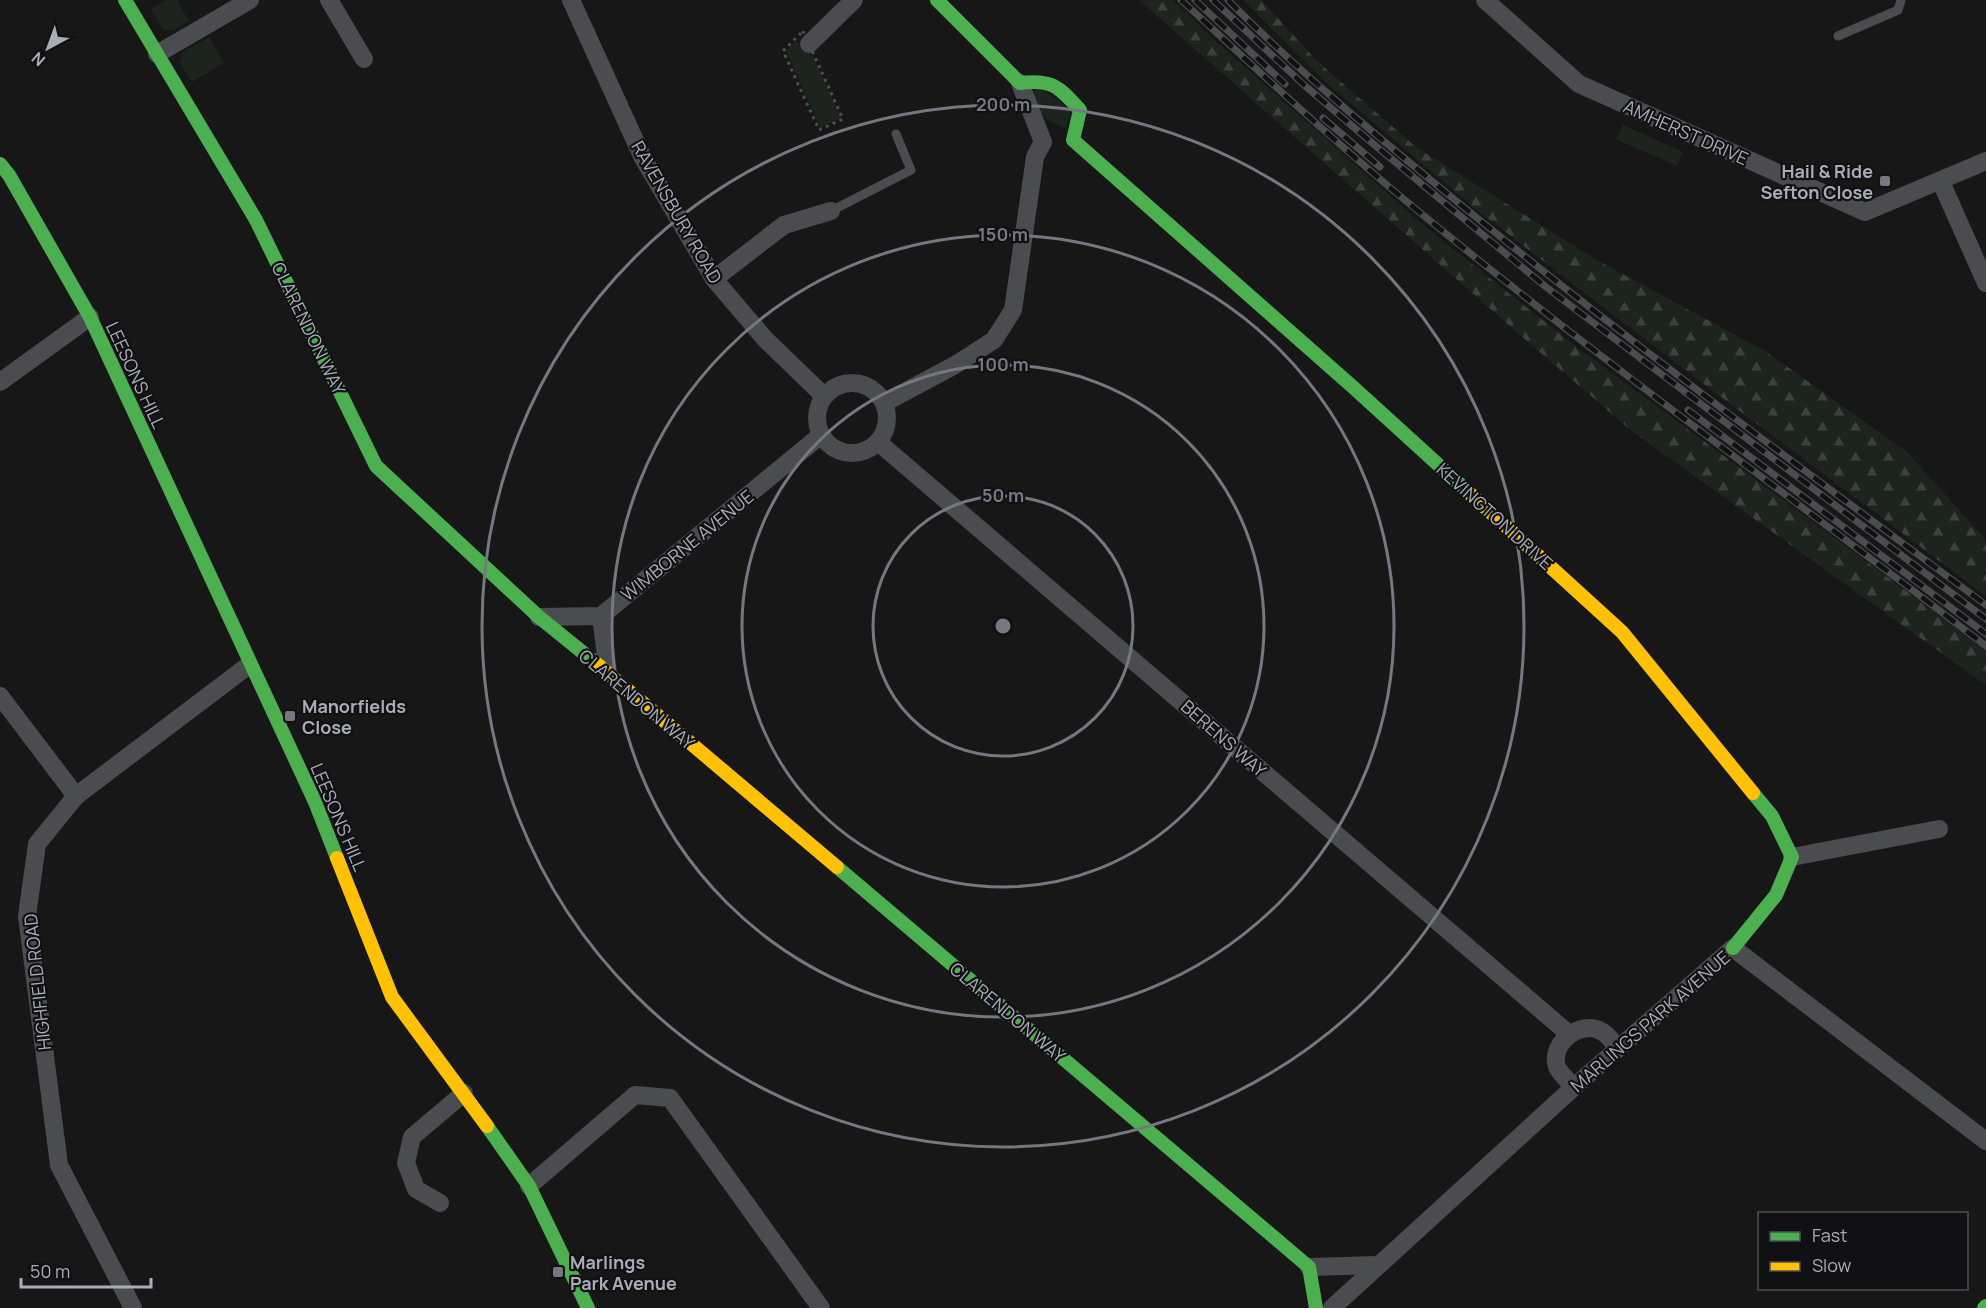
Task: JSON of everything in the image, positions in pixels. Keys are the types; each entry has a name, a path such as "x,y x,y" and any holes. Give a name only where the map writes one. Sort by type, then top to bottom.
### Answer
{"street":[{"name":"CLARENDON WAY","path":"125,0 256,220 376,466 540,617 1309,1267"},
{"path":"157,54 250,0"},
{"path":"329,0 364,59"},
{"name":"RAVENSBURY ROAD","path":"571,0 643,158 714,279 765,339 824,396"},
{"path":"809,44 854,0"},
{"path":"884,403 955,365 994,340 1013,310 1035,157 1043,142 1020,83 937,0"},
{"name":"AMHERST DRIVE","path":"1485,0 1579,84 1865,212 1941,182 1986,161"},
{"path":"1020,83 1039,80 1054,83 1080,110 1073,140 1043,142"},
{"name":"KEVINGTON DRIVE","path":"1073,140 1354,388 1622,632 1772,816 1792,857"},
{"name":"LEESONS HILL","path":"0,164 90,317 249,665 315,802 392,997 465,1093 529,1186 588,1308"},
{"path":"1941,182 1986,283"},
{"path":"714,279 784,225 831,211"},
{"path":"0,382 90,317"},
{"path":"856,383 867,386 877,393 884,403 887,423 878,442 870,449 859,453 837,450 828,444 821,435 817,415 824,396 833,388 856,383"},
{"name":"WIMBORNE AVENUE","path":"601,616 821,435"},
{"name":"BERENS WAY","path":"878,442 1569,1034"},
{"path":"540,617 601,616 608,673"},
{"name":"HIGHFIELD ROAD","path":"133,1308 58,1165 27,916 37,844 76,796 249,665"},
{"path":"0,696 76,796"},
{"path":"1733,948 1776,896 1792,857 1940,829"},
{"name":"MARLINGS PARK AVENUE","path":"1332,1308 1618,1048 1733,948 1986,1141"},
{"path":"1574,1088 1558,1068 1556,1057 1559,1048 1569,1034 1582,1028 1597,1029 1603,1031 1618,1048"},
{"path":"440,1203 417,1189 406,1163 412,1137 465,1093"},
{"path":"529,1186 635,1095 670,1098 821,1308"},
{"path":"1316,1308 1309,1267 1378,1266"}],"lane":[{"path":"1838,36 1898,10 1901,0"},
{"path":"831,211 911,170 896,134"}],"path":[{"path":"803,31 809,44 843,119 819,130 783,51 803,31"}],"green space":[{"path":"166,0 177,0 189,21 172,31 163,29 151,9"},
{"path":"1139,0 1173,0 1211,37 1422,224 1574,345 1986,650 1986,685 1633,432"},
{"path":"1243,0 1261,0 1317,61 1416,147 1595,259 1765,351 1907,452 1986,540 1986,596 1477,210 1324,81"},
{"path":"209,37 224,63 192,82 180,63 183,52"},
{"path":"796,41 813,57 841,118 820,127 786,51"},
{"path":"1039,87 1071,110 1066,128 1049,120 1036,106 1031,95"},
{"path":"1623,125 1683,152 1677,166 1616,139"}],"railway":[{"path":"1181,0 1369,170 1434,224 1639,385 1986,646"},
{"path":"1195,0 1285,84"},
{"path":"1213,0 1304,85 1546,287 1986,619"},
{"path":"1228,0 1282,53 1339,103 1585,304 1986,605"},
{"path":"1323,118 1380,167"},
{"path":"1688,410 1986,634"}],"traffic: fast":[{"path":"125,0 256,220 376,466 539,617 597,664"},
{"path":"937,0 1020,83 1040,82 1060,90 1080,110 1073,140 1466,490"},
{"path":"0,164 9,175 90,317 315,802 337,858"},
{"path":"1733,948 1776,895 1792,857 1772,816 1753,793"},
{"path":"837,867 1309,1267 1316,1308"},
{"path":"487,1126 529,1186 588,1308"}],"traffic: slow":[{"path":"1466,490 1622,632 1753,793"},
{"path":"597,664 837,867"},
{"path":"337,858 392,997 487,1126"}],"place":[{"name":"Hail & Ride Sefton Close","path":"1885,181"},
{"name":"Manorfields Close","path":"290,716"},
{"name":"Marlings Park Avenue","path":"558,1272"}]}
